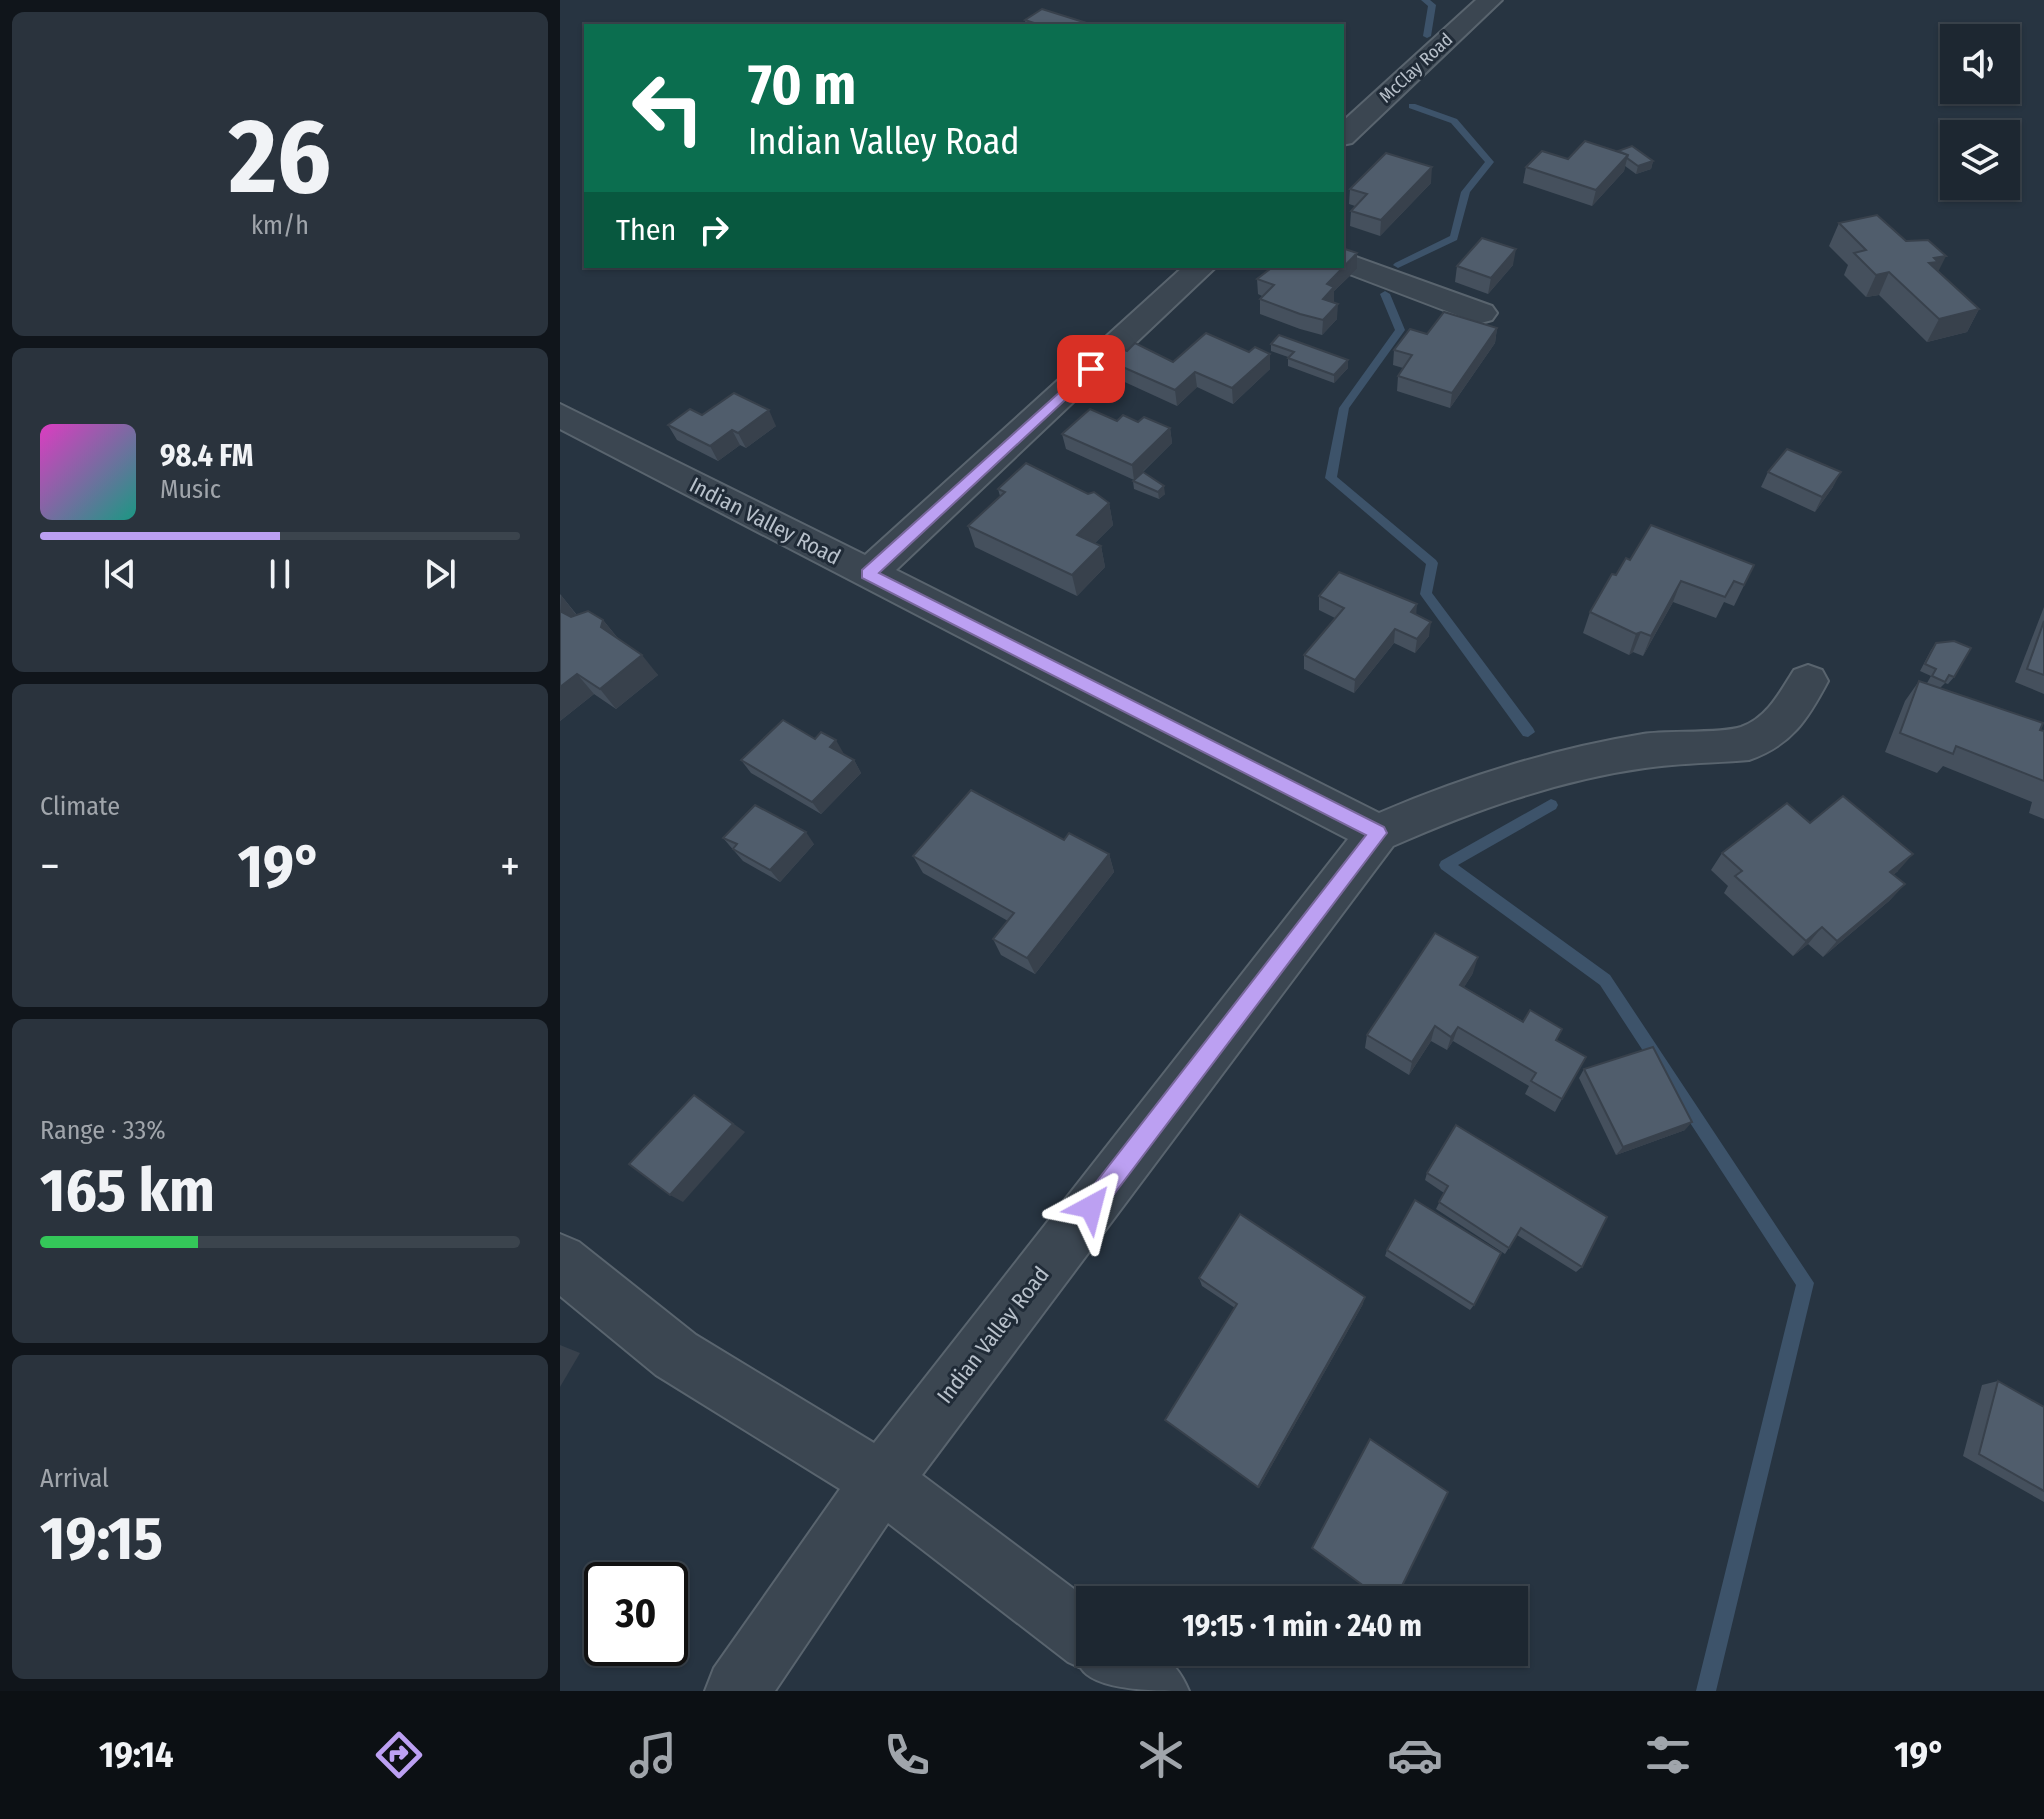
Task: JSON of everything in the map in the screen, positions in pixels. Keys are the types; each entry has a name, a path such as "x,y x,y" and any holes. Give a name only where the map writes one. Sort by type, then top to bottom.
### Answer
{"street":[{"name":"McClay Road","path":"1344,135 1490,0"},
{"path":"1344,262 1481,313"},
{"path":"868,574 1200,268"},
{"name":"Indian Valley Road","path":"560,415 1378,833 881,1481 737,1691"},
{"path":"1378,833 1458,798 1555,771 1644,751 1749,743 1786,718 1808,681"},
{"path":"560,1261 676,1355 881,1481 1076,1629"},
{"path":"1124,1666 1157,1691"}],"building":[{"path":"1042,9 1090,24 1037,24 1025,20"},
{"path":"1585,141 1628,155 1596,190 1526,167 1542,151 1568,159"},
{"path":"1632,146 1653,161 1638,166 1627,158 1628,155 1618,151"},
{"path":"1386,153 1432,167 1381,220 1351,211 1367,194 1350,189"},
{"path":"1877,215 1906,241 1928,240 1946,256 1934,258 1938,262 1929,263 1979,309 1939,319 1889,272 1876,275 1854,253 1866,250 1839,223"},
{"path":"1482,238 1516,249 1491,278 1457,266"},
{"path":"1344,249 1357,253 1344,266"},
{"path":"1271,268 1342,268 1327,284 1334,287 1323,299 1338,304 1323,320 1260,299 1274,285 1257,279"},
{"path":"1444,312 1497,328 1452,393 1398,376 1412,355 1394,350 1410,329 1427,334"},
{"path":"1206,333 1249,352 1255,347 1270,354 1232,388 1195,372 1175,390 1102,358 1116,346 1127,351 1135,343 1173,362"},
{"path":"1279,335 1348,360 1334,375 1288,358 1294,352 1271,344"},
{"path":"734,393 769,410 738,433 732,430 710,446 668,425 690,409 702,415"},
{"path":"1090,409 1117,421 1123,415 1138,422 1144,417 1170,428 1132,465 1062,434"},
{"path":"1787,449 1841,472 1822,497 1768,472"},
{"path":"1026,463 1088,494 1094,492 1109,503 1077,535 1101,546 1072,575 968,526 1005,492 998,489"},
{"path":"1143,472 1164,486 1158,492 1133,481"},
{"path":"1651,525 1754,565 1744,585 1734,581 1725,597 1681,581 1651,636 1641,632 1636,634 1590,612 1612,574 1616,575 1626,558 1630,560"},
{"path":"1339,572 1417,604 1411,612 1431,622 1417,639 1395,629 1355,680 1304,655 1344,608 1319,596"},
{"path":"560,611 571,617 588,611 603,620 601,627 642,655 600,689 577,674 560,687"},
{"path":"2044,621 2044,675 2027,669"},
{"path":"1954,641 1971,648 1954,677 1949,675 1945,682 1932,676 1936,669 1925,664 1936,643"},
{"path":"1919,681 2043,723 2040,730 2044,731 2044,781 1956,746 1953,754 1900,733"},
{"path":"783,720 815,739 821,732 836,740 830,747 854,760 812,802 741,760"},
{"path":"971,790 1064,840 1069,833 1109,854 1027,958 993,939 1014,913 913,856"},
{"path":"1843,796 1913,854 1890,872 1905,884 1837,941 1822,927 1806,941 1735,876 1742,871 1722,853 1787,803 1810,823"},
{"path":"755,805 806,832 770,870 733,849 737,844 723,838"},
{"path":"1435,933 1478,957 1460,985 1523,1022 1530,1010 1562,1029 1556,1040 1586,1057 1562,1099 1531,1081 1536,1073 1458,1027 1451,1037 1435,1026 1412,1062 1367,1035"},
{"path":"1653,1047 1692,1122 1623,1147 1584,1069"},
{"path":"694,1095 733,1124 670,1195 629,1164"},
{"path":"1456,1125 1607,1217 1582,1267 1521,1228 1509,1248 1439,1202 1448,1186 1427,1173"},
{"path":"1415,1200 1501,1253 1474,1305 1387,1250"},
{"path":"1240,1214 1365,1297 1258,1487 1165,1420 1237,1304 1199,1278"},
{"path":"1998,1381 2044,1407 2044,1491 1979,1454"},
{"path":"1370,1439 1448,1492 1402,1586 1364,1586 1312,1548"}],"waterway":[{"path":"1425,0 1432,5 1427,36"},
{"path":"1398,265 1454,238 1466,192 1490,162 1454,121 1412,106"},
{"path":"1385,294 1400,330 1344,408 1331,478 1432,563 1426,594 1528,732"},
{"path":"1551,805 1446,865 1605,980 1805,1283 1706,1691"}],"route":[{"path":"1091,369 868,574 1378,833 1091,1207"}]}
